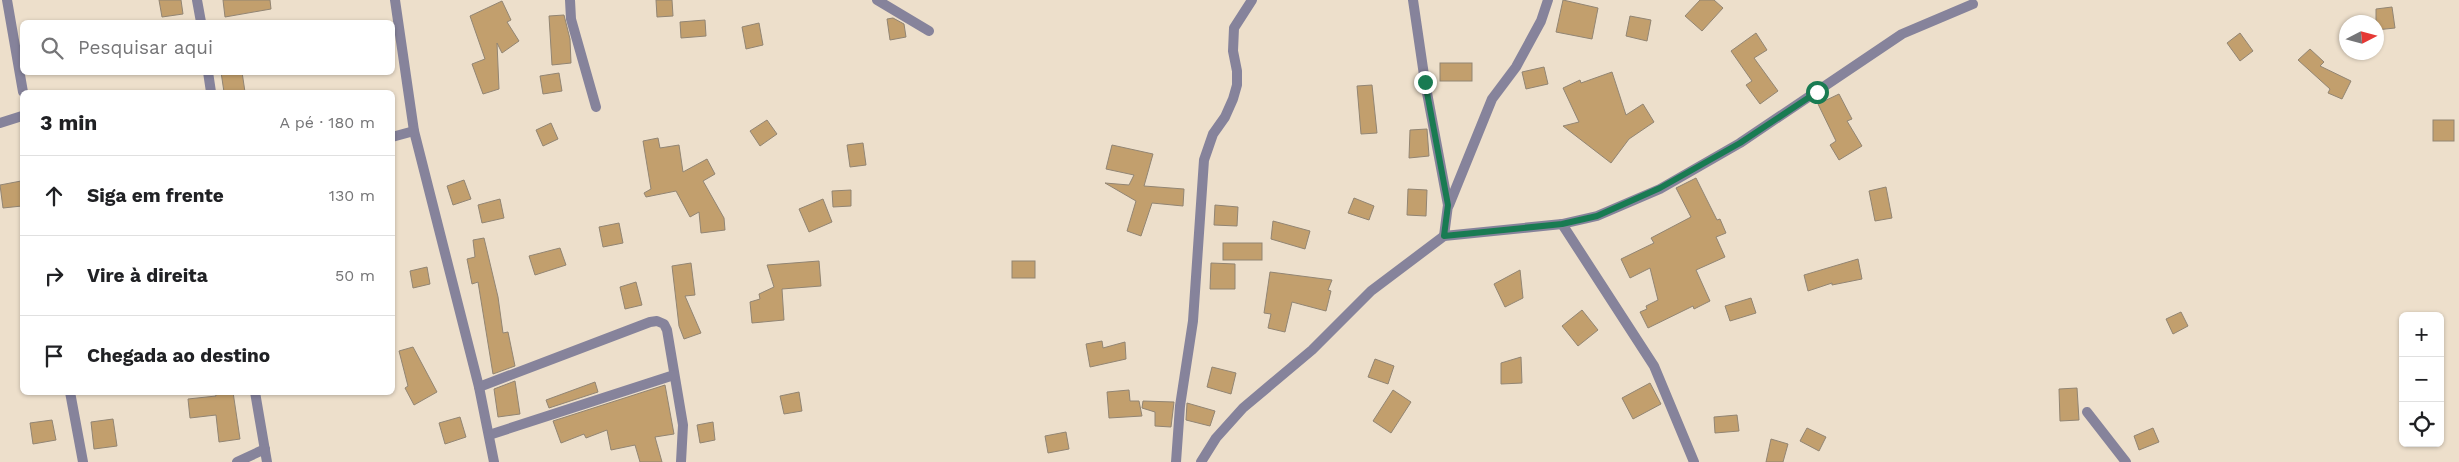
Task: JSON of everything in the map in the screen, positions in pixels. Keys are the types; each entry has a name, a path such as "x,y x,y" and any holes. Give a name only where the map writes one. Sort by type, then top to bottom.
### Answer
{"street":[{"path":"7,0 20,75"},
{"path":"197,0 201,20"},
{"path":"395,0 414,131 479,387 494,462"},
{"path":"570,0 571,20 596,107"},
{"path":"877,0 929,31"},
{"path":"1176,462 1180,406 1193,321 1204,160 1213,134 1225,117 1233,99 1237,71 1233,51 1234,28 1252,0"},
{"path":"1413,0 1425,82 1448,205"},
{"path":"1444,236 1448,205 1492,99 1516,67 1541,21 1548,0"},
{"path":"1201,462 1216,438 1243,408 1312,350 1371,291 1444,236 1562,224 1597,216 1660,188 1740,143 1902,34 1973,4"},
{"path":"20,75 23,90"},
{"path":"208,75 211,90"},
{"path":"0,123 20,117"},
{"path":"395,137 414,131"},
{"path":"1562,224 1654,366 1694,462"},
{"path":"479,387 657,321 664,324 667,330 683,425 681,462"},
{"path":"489,435 674,375"},
{"path":"71,395 84,462"},
{"path":"256,395 267,462"},
{"path":"2088,412 2126,462"},
{"path":"237,462 265,449"}],"building":[{"path":"159,0 181,0 183,14 162,17"},
{"path":"223,0 270,0 271,9 225,17"},
{"path":"656,0 672,0 673,16 657,17"},
{"path":"1563,0 1598,8 1592,39 1556,32"},
{"path":"1700,0 1714,0 1723,8 1702,31 1685,16"},
{"path":"502,1 511,20 507,22 519,41 502,53 497,43 499,89 483,94 472,64 485,59 470,16"},
{"path":"2392,7 2395,28 2384,29 2384,15 2376,15 2376,9"},
{"path":"564,15 570,39 571,63 552,65 549,16"},
{"path":"1630,16 1651,20 1647,41 1626,36"},
{"path":"893,18 904,24 906,37 890,40 887,19"},
{"path":"705,20 706,36 681,38 680,22"},
{"path":"759,23 763,45 746,49 742,27"},
{"path":"1756,33 1767,50 1754,58 1778,91 1760,104 1746,85 1752,81 1731,51"},
{"path":"2240,33 2253,51 2240,61 2227,43"},
{"path":"2310,49 2324,62 2320,66 2351,81 2342,99 2328,93 2330,89 2298,60"},
{"path":"1440,63 1472,63 1472,81 1440,81"},
{"path":"1544,67 1548,84 1526,89 1522,72"},
{"path":"1612,72 1626,115 1643,104 1654,122 1629,139 1611,163 1563,126 1579,122 1563,88 1580,80 1581,83"},
{"path":"559,73 562,91 543,94 540,76"},
{"path":"221,75 242,75 245,90 224,90"},
{"path":"1372,85 1377,133 1361,134 1357,86"},
{"path":"1839,94 1852,119 1847,121 1862,146 1839,160 1830,145 1836,141 1818,104"},
{"path":"767,120 777,134 760,146 750,131"},
{"path":"2433,120 2454,120 2454,141 2433,141"},
{"path":"551,123 558,139 543,146 536,130"},
{"path":"1427,129 1429,156 1409,158 1410,130"},
{"path":"658,138 660,148 679,145 683,172 707,159 715,174 703,181 724,218 725,230 701,233 699,212 690,217 676,191 646,197 644,193 651,189 643,141"},
{"path":"863,143 866,165 850,167 847,145"},
{"path":"1112,145 1153,154 1144,186 1184,189 1183,206 1152,203 1141,236 1127,231 1136,201 1105,183 1129,185 1134,175 1106,169"},
{"path":"1696,178 1717,220 1720,219 1726,233 1716,237 1725,257 1696,270 1710,301 1694,309 1693,306 1648,328 1640,312 1647,309 1646,306 1658,300 1650,268 1630,278 1621,259 1654,243 1651,238 1691,217 1676,188"},
{"path":"464,180 471,199 453,205 447,186"},
{"path":"20,181 20,206 3,208 0,185"},
{"path":"1886,187 1892,218 1875,221 1869,191"},
{"path":"1408,189 1427,190 1426,216 1407,215"},
{"path":"851,190 851,206 833,207 832,191"},
{"path":"1354,198 1374,206 1369,220 1348,213"},
{"path":"500,199 504,218 482,223 478,205"},
{"path":"823,199 832,222 809,232 799,209"},
{"path":"1215,205 1238,207 1237,226 1214,225"},
{"path":"1273,221 1310,231 1305,249 1271,239"},
{"path":"619,223 623,243 603,247 599,227"},
{"path":"484,238 498,297 503,333 508,332 515,366 493,374 478,282 472,284 467,259 475,257 473,240"},
{"path":"1223,243 1262,243 1262,260 1223,260"},
{"path":"560,248 566,265 535,275 529,256"},
{"path":"1858,259 1862,279 1832,285 1832,283 1808,291 1804,275"},
{"path":"819,261 821,286 782,289 784,320 752,323 750,302 760,299 759,294 774,287 767,265"},
{"path":"1012,261 1035,261 1035,278 1012,278"},
{"path":"691,263 695,295 685,296 701,333 684,339 679,326 672,266"},
{"path":"1211,263 1235,264 1235,289 1210,289"},
{"path":"427,267 430,284 413,288 410,271"},
{"path":"1520,270 1523,298 1505,307 1494,284"},
{"path":"1270,272 1332,280 1328,290 1331,291 1326,311 1292,302 1285,332 1268,328 1271,314 1264,313"},
{"path":"636,282 642,305 625,309 620,287"},
{"path":"1751,298 1756,313 1730,321 1725,306"},
{"path":"1582,310 1598,330 1578,346 1562,326"},
{"path":"2181,312 2188,326 2173,334 2166,319"},
{"path":"1102,341 1103,348 1125,342 1126,359 1090,367 1086,344"},
{"path":"413,347 437,392 414,405 405,388 408,386 399,351"},
{"path":"1521,357 1522,383 1501,384 1501,363"},
{"path":"1375,359 1394,366 1388,384 1368,377"},
{"path":"1212,367 1236,373 1231,394 1207,387"},
{"path":"515,381 520,414 498,417 494,389"},
{"path":"595,382 598,392 549,408 546,400"},
{"path":"1650,383 1661,404 1633,419 1622,398"},
{"path":"665,385 674,434 655,437 662,462 640,462 635,445 611,450 607,430 586,438 584,434 561,443 553,421"},
{"path":"2077,388 2079,420 2060,421 2059,389"},
{"path":"1129,390 1130,401 1139,401 1142,416 1109,418 1107,392"},
{"path":"1393,390 1411,402 1391,433 1373,421"},
{"path":"799,392 802,411 784,414 780,396"},
{"path":"233,395 240,439 219,442 216,415 190,418 188,399"},
{"path":"1143,401 1174,402 1171,427 1155,426 1155,412 1142,408"},
{"path":"1187,403 1215,411 1210,426 1186,420"},
{"path":"1737,415 1739,431 1715,433 1714,417"},
{"path":"460,417 466,437 445,444 439,423"},
{"path":"113,419 117,446 94,449 91,422"},
{"path":"52,420 56,440 33,444 30,423"},
{"path":"713,422 715,440 700,443 697,425"},
{"path":"1807,428 1826,437 1819,451 1800,441"},
{"path":"2153,428 2159,442 2139,450 2134,436"},
{"path":"1066,432 1069,449 1048,453 1045,436"},
{"path":"1771,439 1788,444 1783,462 1766,462"}],"route":[{"path":"1425,82 1448,205 1444,236 1562,224 1597,216 1660,188 1740,143 1817,92"}]}
